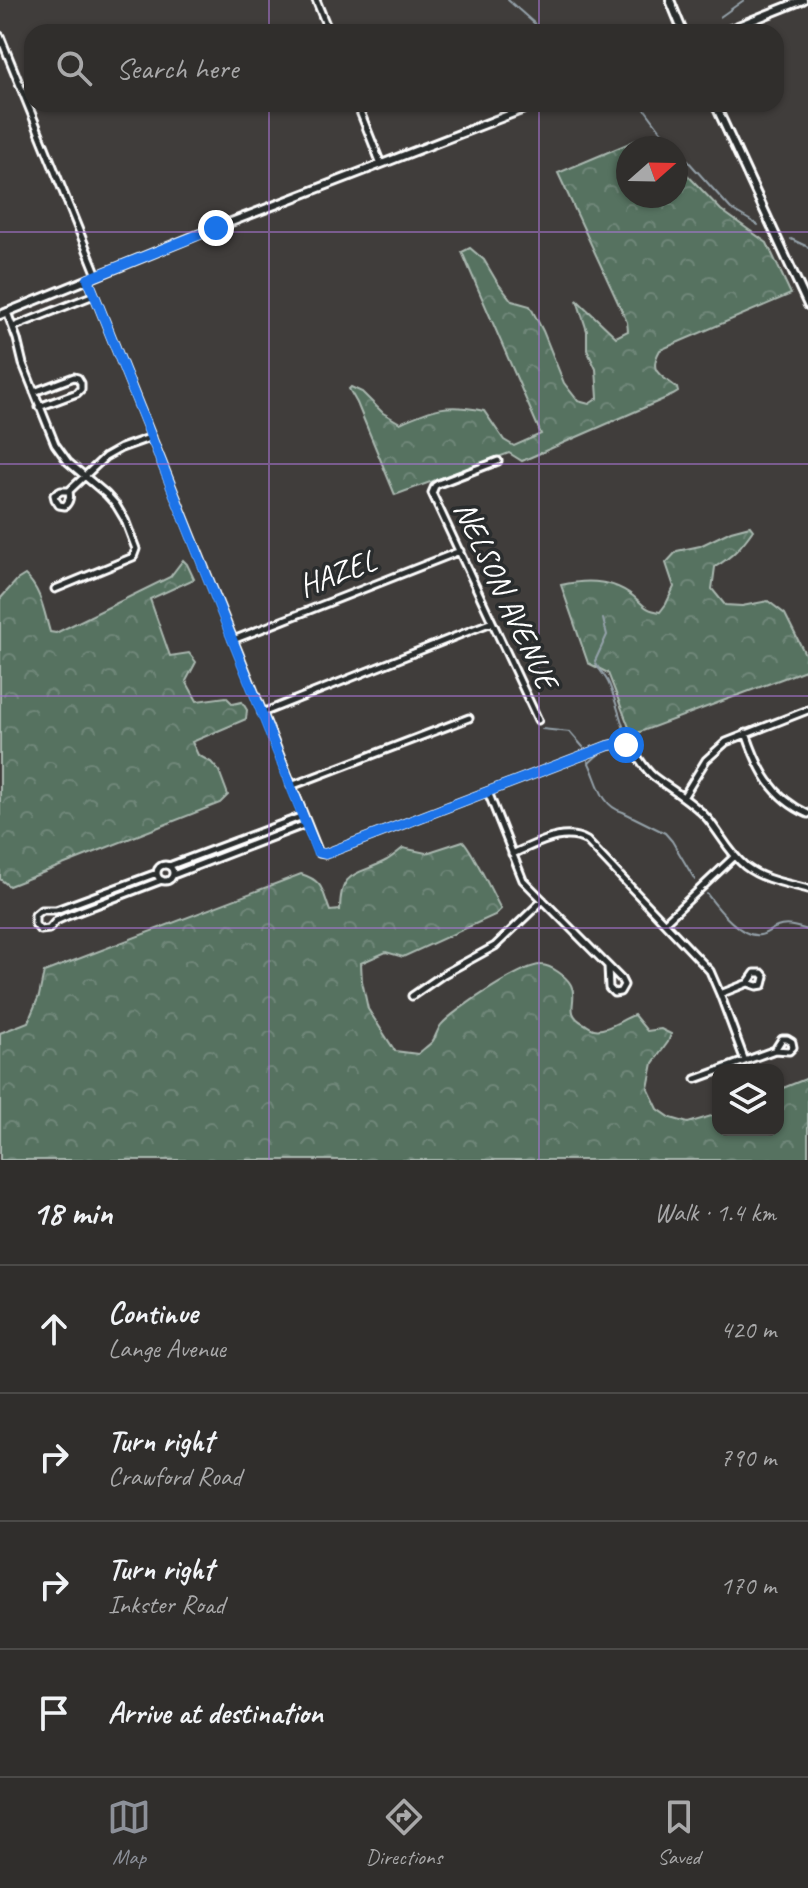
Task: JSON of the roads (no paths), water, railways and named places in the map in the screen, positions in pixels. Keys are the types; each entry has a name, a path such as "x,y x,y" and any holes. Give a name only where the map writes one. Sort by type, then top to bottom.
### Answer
{"street":[{"path":"316,0 326,24"},
{"path":"670,0 680,24"},
{"path":"743,24 803,0"},
{"path":"0,36 24,95"},
{"path":"31,112 97,275"},
{"path":"360,112 381,164"},
{"path":"55,589 133,557 136,554 135,545 120,511 59,450 39,407 13,327 4,314 516,112"},
{"path":"719,112 808,305"},
{"path":"88,279 320,854 620,743 629,747 654,776 684,796 705,816 735,856 756,874 808,889"},
{"path":"13,327 94,295"},
{"path":"34,392 74,377 81,383 77,393 39,407"},
{"path":"69,491 111,453 152,437"},
{"name":"NELSON AVENUE","path":"498,461 438,484 433,489 434,497 538,720"},
{"name":"HAZEL","path":"233,640 460,551"},
{"path":"262,713 492,622"},
{"path":"684,796 706,760 721,746 746,733 808,710"},
{"path":"291,786 469,718"},
{"path":"746,733 769,785 787,802 808,814"},
{"path":"488,792 523,880 608,966 622,981 620,992 609,988 608,966"},
{"path":"303,816 163,866 157,873 63,908 38,911 35,924 47,930 67,916 162,880 168,881 173,875 306,824"},
{"path":"512,854 560,836 580,837 588,843 706,966 714,978 745,1061"},
{"path":"234,843 237,851"},
{"path":"665,922 735,856"},
{"path":"169,866 173,875"},
{"path":"157,873 162,880"},
{"path":"108,890 111,898"},
{"path":"412,996 495,946 543,900"},
{"path":"63,908 67,916"},
{"path":"720,994 748,983"},
{"path":"736,1064 775,1050"},
{"path":"696,1079 712,1073"}],"waterway":[{"path":"508,0 535,24"},
{"path":"720,17 744,0"},
{"path":"647,112 731,209 758,225"},
{"path":"791,239 808,247"},
{"path":"603,619 607,635 595,661 609,684 624,729 624,734 615,743"},
{"path":"542,729 570,732 583,747"},
{"path":"589,763 610,747"},
{"path":"588,761 609,804 665,833 695,880"},
{"path":"707,894 730,921 753,935 785,925 808,930"}]}
